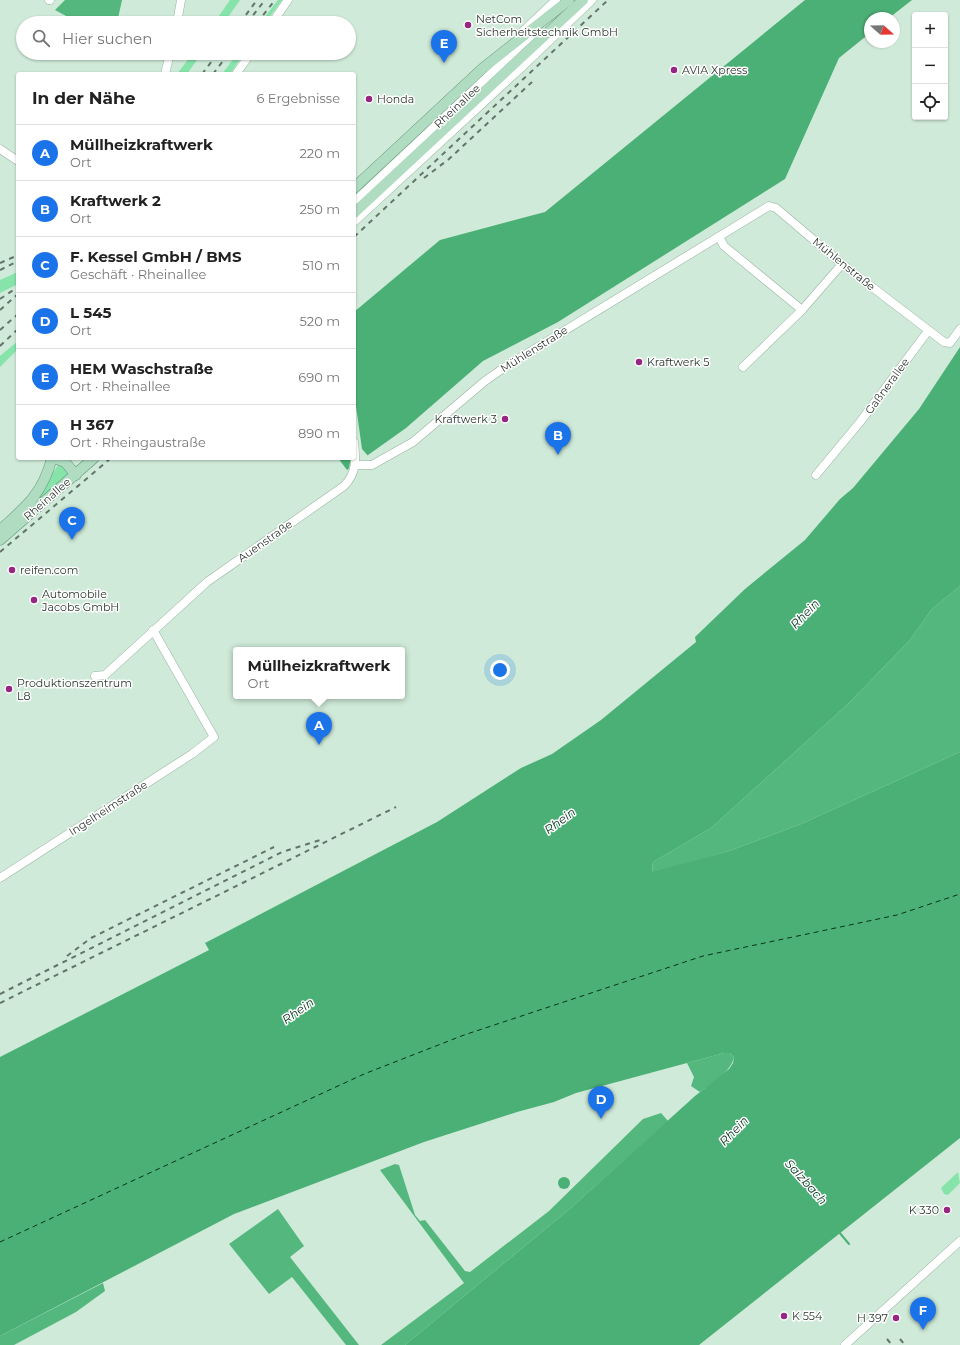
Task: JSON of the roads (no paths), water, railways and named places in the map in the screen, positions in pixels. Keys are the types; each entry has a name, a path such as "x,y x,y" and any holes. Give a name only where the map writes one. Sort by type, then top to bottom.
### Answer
{"main road":[{"name":"Rheinallee","path":"356,186 483,68 558,5 569,0"},
{"name":"Rheinallee","path":"356,211 583,0"},
{"name":"Rheinallee","path":"0,530 28,505 38,493 45,480 52,460"},
{"path":"59,460 65,462 76,475"},
{"name":"Rheinallee","path":"0,540 76,475 91,460"}],"street":[{"path":"178,16 181,0"},
{"path":"277,16 288,0"},
{"name":"Rheinallee","path":"356,220 592,0"},
{"name":"Rheinallee","path":"356,200 558,5"},
{"name":"Rheinallee","path":"483,103 526,53"},
{"path":"166,72 169,60"},
{"path":"237,72 246,60"},
{"path":"0,149 16,160"},
{"name":"Mühlenstraße","path":"356,465 372,465 397,451 425,432 472,392 505,367 766,208 772,206 842,264 928,331"},
{"path":"719,237 724,246 802,310"},
{"path":"744,367 802,310 842,264"},
{"path":"928,331 948,344 960,329"},
{"name":"Gaßnerallee","path":"816,475 860,422 928,331"},
{"path":"356,460 356,465"},
{"name":"Auenstraße","path":"95,676 105,674 207,582 341,489 350,480 356,465"},
{"name":"Ingelheimstraße","path":"0,878 192,754 214,736 153,630"},
{"path":"845,1345 960,1241"}],"water":[{"path":"805,0 912,0 897,12 864,12 864,38 839,58 785,179 558,322 483,361 406,428 347,470 340,460 356,460 356,310 440,240 545,212"},
{"name":"Rhein","path":"960,347 960,586 932,609 909,641 849,703 711,828 653,862 652,872 729,851 801,824 960,752 960,1138 699,1345 405,1345 572,1207 695,1096 729,1069 733,1063 734,1057 730,1053 724,1053 576,1093 554,1102 517,1112 424,1142 234,1214 0,1336 0,1057 209,950 205,943 437,822 521,768 552,754 601,720 696,642 695,637 745,589 805,540 840,499 853,488 919,409"},
{"path":"562,1177 566,1177 570,1183 566,1189 562,1189 558,1185 558,1181"}],"waterway":[{"name":"Salzbach","path":"839,1232 849,1244"}],"railway":[{"path":"245,16 257,0"},
{"path":"252,16 265,0"},
{"path":"262,16 275,0"},
{"path":"356,235 608,0"},
{"path":"204,72 213,60"},
{"path":"215,72 224,60"},
{"path":"424,178 449,159 532,82"},
{"path":"0,263 16,256"},
{"path":"0,270 16,262"},
{"path":"0,299 16,288"},
{"path":"0,310 16,296"},
{"path":"0,330 16,316"},
{"path":"0,346 16,331"},
{"path":"0,552 109,460"},
{"path":"0,1003 396,807"},
{"path":"0,994 282,852 320,840"},
{"path":"67,956 91,938 274,847"},
{"path":"887,1339 892,1345"},
{"path":"900,1339 905,1345"}],"place":[{"name":"NetCom Sicherheitstechnik GmbH","path":"468,25"},
{"name":"HEM Waschstraße","path":"444,63"},
{"name":"AVIA Xpress","path":"674,70"},
{"name":"Honda","path":"369,99"},
{"name":"Kraftwerk 5","path":"639,362"},
{"name":"Kraftwerk 3","path":"505,419"},
{"name":"Kraftwerk 2","path":"558,455"},
{"name":"F. Kessel GmbH / BMS","path":"72,540"},
{"name":"reifen.com","path":"12,570"},
{"name":"Automobile Jacobs GmbH","path":"34,600"},
{"name":"Produktionszentrum L8","path":"9,689"},
{"name":"Müllheizkraftwerk","path":"319,745"},
{"name":"L 545","path":"601,1119"},
{"name":"K 330","path":"947,1210"},
{"name":"K 554","path":"784,1316"},
{"name":"H 397","path":"896,1318"},
{"name":"H 367","path":"923,1330"}]}
